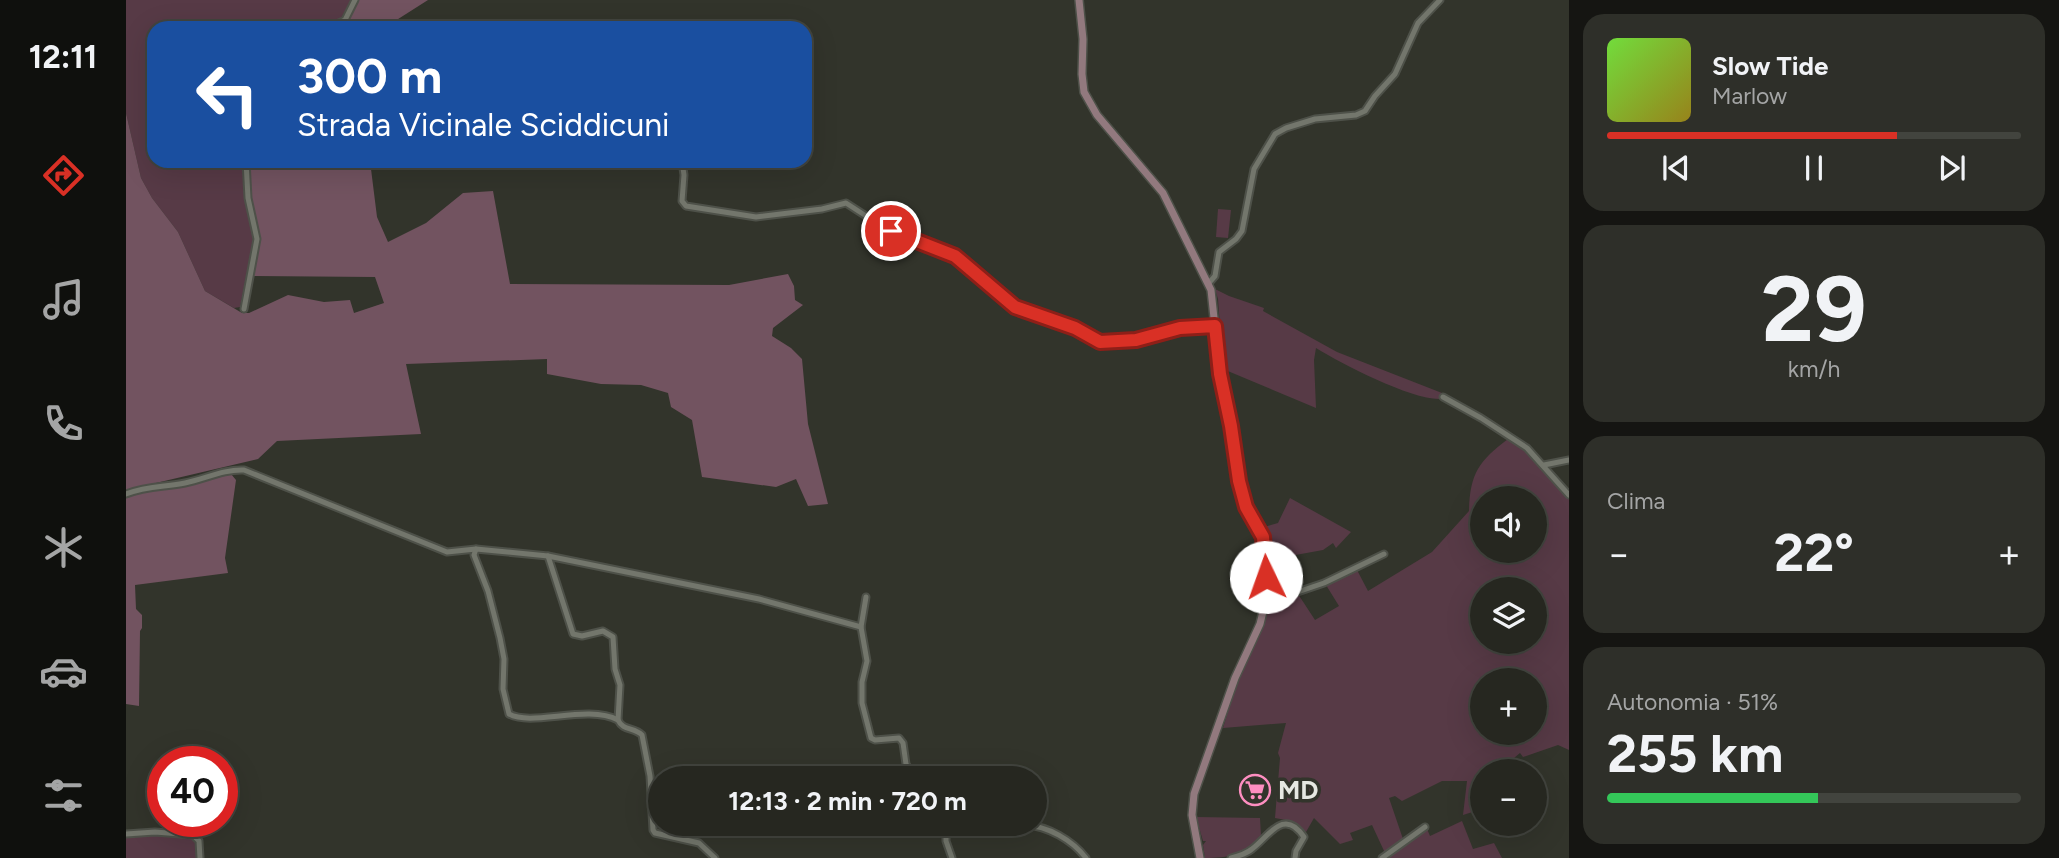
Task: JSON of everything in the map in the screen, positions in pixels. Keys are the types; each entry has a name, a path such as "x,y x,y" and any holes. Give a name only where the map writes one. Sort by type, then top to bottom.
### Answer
{"street":[{"path":"343,21 355,0"},
{"path":"1079,0 1084,92 1097,115 1163,193 1214,301 1220,374 1241,491 1246,507 1263,537 1266,577 1265,603 1260,624 1235,678 1194,794 1192,815 1200,858"},
{"path":"1208,284 1215,276 1219,252 1242,231 1254,169 1275,134 1315,119 1356,115 1365,111 1395,74 1418,23 1440,0"},
{"path":"244,309 257,239 248,198 246,168"},
{"path":"682,168 682,201 686,206 757,217 822,209 846,203 883,227 955,256 1015,307 1075,328 1100,342 1136,340 1180,328 1215,326"},
{"path":"1443,397 1527,448 1569,495"},
{"path":"1544,466 1569,460"},
{"path":"126,494 145,487 185,483 235,470 244,471 447,552 476,549 548,556 759,599 861,627"},
{"path":"476,549 474,555 488,591 500,638 504,659 503,689 509,714 514,717 608,715 618,720 625,729 638,731 642,735 649,770 653,830 655,833 699,843 715,858"},
{"path":"1265,603 1324,583 1384,554"},
{"path":"548,556 573,634 582,636 603,631 613,637 615,669 620,685 618,720"},
{"path":"866,597 861,627 867,660 862,682 862,703 871,738 899,738 907,766"},
{"path":"1231,858 1247,853 1275,827 1287,824 1296,827 1304,837 1296,851 1296,858"},
{"path":"1382,858 1425,827"},
{"path":"1047,830 1064,838 1086,858"},
{"path":"126,834 155,832 193,835 199,841 200,858"},
{"path":"946,836 953,858"}],"shaded area":[{"path":"126,0 351,0 338,21 147,21 147,168 244,168 246,199 254,237 240,307 234,308 205,291 178,232 152,198 141,178 126,113"},
{"path":"358,0 428,0 395,21 346,21"},
{"path":"126,113 141,178 152,198 178,232 205,291 242,313 249,313 288,295 324,302 350,300 354,313 384,303 375,277 253,276 259,240 250,197 248,168 371,168 377,217 388,242 426,223 463,193 493,191 510,284 729,285 788,274 794,286 795,300 803,305 773,328 772,336 802,359 808,424 828,504 808,506 796,479 776,487 702,477 692,420 671,407 668,393 641,385 601,384 547,374 547,359 406,364 421,434 277,441 258,459 126,490"},
{"path":"1218,209 1231,210 1228,238 1216,237"},
{"path":"1215,289 1264,308 1263,311 1337,352 1442,393 1439,399 1394,387 1316,348 1316,408 1223,369"},
{"path":"1508,439 1531,455 1569,499 1569,750 1558,745 1523,757 1520,753 1513,759 1470,759 1470,813 1463,815 1467,781 1442,781 1402,801 1395,796 1389,798 1403,839 1385,853 1372,825 1350,833 1353,840 1340,844 1314,818 1306,832 1291,821 1275,818 1280,758 1278,753 1286,723 1223,728 1239,675 1265,620 1267,604 1298,594 1315,620 1339,606 1326,585 1357,570 1368,591 1432,552 1469,511 1470,498 1470,563 1547,563 1547,486 1471,486 1483,461"},
{"path":"231,474 236,480 225,558 228,573 135,585 136,609 142,615 139,706 126,704 126,496 146,489 185,486"},
{"path":"1290,498 1351,532 1336,548 1333,543 1323,550 1290,556 1298,589 1268,599 1268,558 1264,527 1278,523"},
{"path":"1196,817 1260,818 1261,836 1236,854 1205,858 1203,845 1206,841 1203,841"},
{"path":"1462,821 1473,849 1494,843 1502,858 1388,858 1427,829 1430,836"},
{"path":"126,836 192,837 197,842 199,858 126,858"}],"place":[{"name":"MD","path":"1255,790"}],"route":[{"path":"891,231 955,256 1015,307 1083,331 1100,342 1136,340 1180,328 1215,326 1222,388 1239,481 1246,507 1263,537 1266,577"}]}
